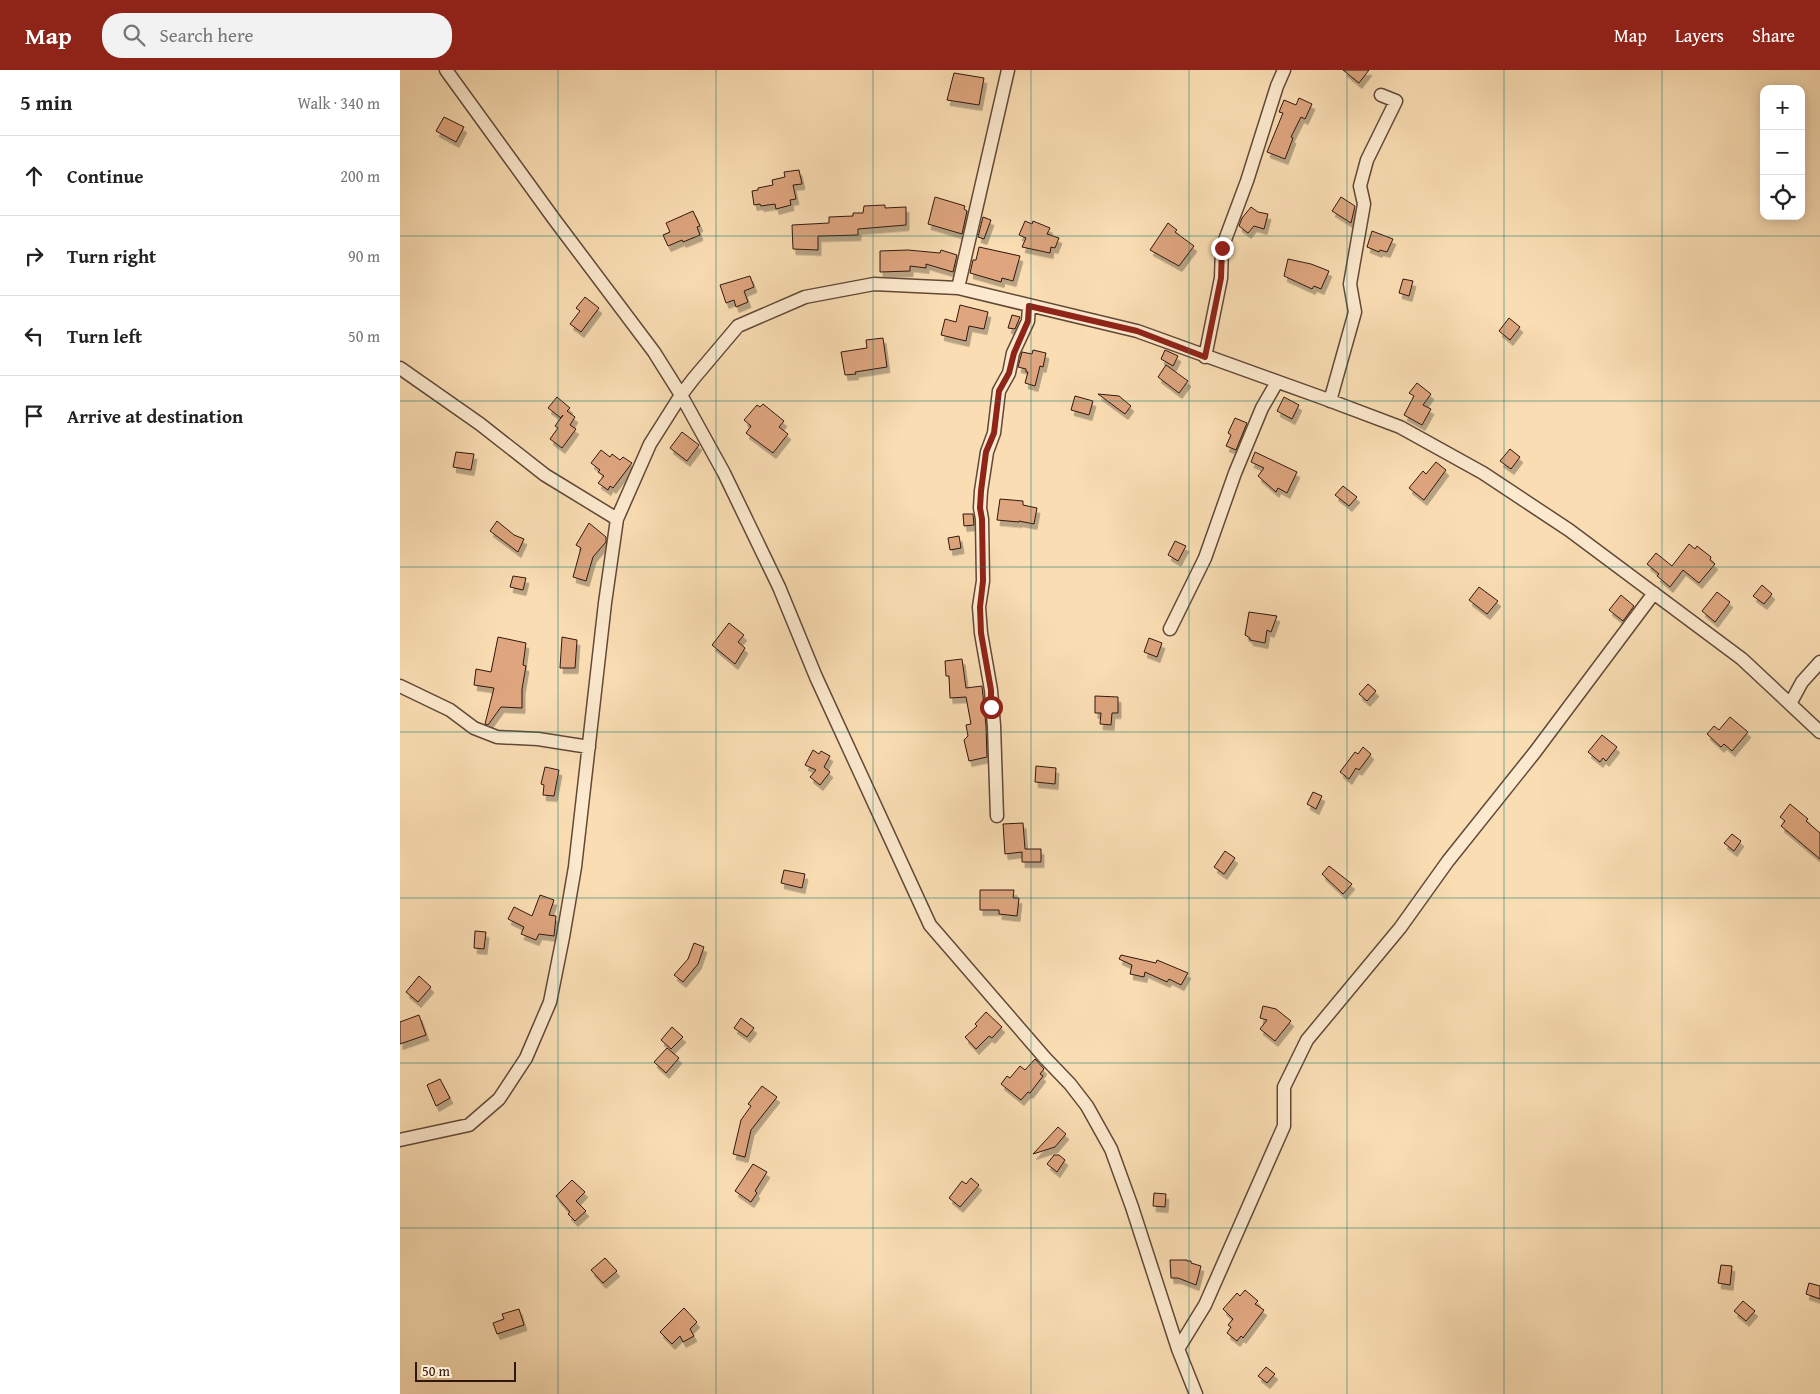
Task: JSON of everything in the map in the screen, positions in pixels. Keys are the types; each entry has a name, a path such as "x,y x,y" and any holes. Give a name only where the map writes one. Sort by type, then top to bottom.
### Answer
{"street":[{"path":"446,70 554,219 654,352 680,395 724,473 779,587 816,677 930,925 1045,1058 1070,1084 1087,1106 1111,1149 1178,1349 1196,1394"},
{"path":"958,288 1008,70"},
{"path":"1205,357 1221,278 1222,248 1248,181 1277,86 1284,70"},
{"path":"1330,401 1355,312 1350,284 1364,204 1360,186 1366,160 1396,101 1381,95"},
{"path":"400,1140 469,1125 499,1099 526,1058 550,1002 575,867 605,603 617,519 650,444 680,395 738,326 805,297 874,284 958,288 1137,331 1400,428 1484,473 1569,530 1742,659 1820,732"},
{"path":"997,816 991,690 981,633 980,607 983,581 981,491 986,452 994,433 999,391 1009,373 1014,353 1028,321 1029,306"},
{"path":"400,368 480,424 545,475 617,519"},
{"path":"1170,629 1205,558 1235,473 1262,408 1276,382"},
{"path":"1178,1349 1205,1305 1284,1126 1284,1087 1307,1040 1400,928 1448,861 1490,810 1654,593"},
{"path":"1790,704 1802,682 1820,662"},
{"path":"400,686 450,710 474,728 497,737 538,739 589,747"}],"building":[{"path":"1343,70 1369,70 1359,83"},
{"path":"954,73 984,78 979,105 947,100"},
{"path":"1299,98 1312,104 1305,119 1301,117 1291,137 1293,138 1285,159 1267,152 1283,113 1279,112 1284,100 1296,105"},
{"path":"444,117 464,127 456,142 436,131"},
{"path":"799,170 802,184 793,185 796,199 790,200 791,205 776,209 775,204 754,205 752,191 773,185 772,180 785,177 784,172"},
{"path":"935,197 965,206 964,209 967,211 962,234 928,224"},
{"path":"1341,197 1355,206 1351,223 1332,211"},
{"path":"885,205 885,208 906,207 906,225 858,229 858,235 818,236 818,250 793,249 792,225 829,223 829,217 853,216 853,213 863,213 864,206"},
{"path":"1251,207 1258,212 1268,214 1264,229 1254,226 1248,233 1239,226 1242,218"},
{"path":"693,211 700,226 697,227 700,235 668,246 663,235 670,232 666,223"},
{"path":"983,217 991,220 984,239 978,237"},
{"path":"1025,221 1032,224 1033,221 1050,228 1047,234 1059,238 1055,248 1051,247 1050,253 1022,247 1026,238 1019,235"},
{"path":"1168,223 1177,230 1175,232 1194,246 1179,266 1150,250"},
{"path":"1372,231 1393,239 1387,252 1380,250 1379,252 1367,247"},
{"path":"979,247 1020,256 1013,281 1002,278 1001,282 970,273"},
{"path":"908,250 940,253 941,250 957,255 953,272 926,264 926,268 910,266 910,271 880,272 880,251"},
{"path":"1288,259 1311,264 1329,271 1321,289 1314,286 1312,289 1284,276"},
{"path":"750,276 754,287 744,291 748,302 736,307 734,300 726,303 720,285"},
{"path":"1403,279 1413,281 1409,296 1399,293"},
{"path":"585,297 599,308 581,332 570,324 580,311 576,308"},
{"path":"960,305 988,312 984,329 969,326 966,341 941,335 945,319 956,322"},
{"path":"1012,315 1020,317 1015,329 1008,328"},
{"path":"1509,318 1520,327 1510,340 1499,331"},
{"path":"883,338 887,367 845,375 841,352 867,348 866,340"},
{"path":"1033,350 1046,353 1043,367 1040,366 1035,386 1025,383 1028,372 1026,372 1026,369 1018,367 1022,352 1032,354"},
{"path":"1165,350 1178,356 1173,366 1161,359"},
{"path":"1166,365 1188,381 1179,393 1158,377"},
{"path":"1417,383 1431,394 1423,405 1431,409 1422,425 1404,415 1414,396 1409,393"},
{"path":"1098,394 1119,396 1131,406 1125,414"},
{"path":"1075,396 1093,401 1089,415 1071,410"},
{"path":"557,397 570,408 567,411 575,417 570,425 576,429 562,448 550,439 558,428 555,426 561,418 548,408"},
{"path":"1284,397 1299,405 1292,419 1277,411"},
{"path":"763,404 784,421 779,427 788,434 773,453 746,433 751,426 744,420 757,405 760,407"},
{"path":"1235,418 1247,423 1236,450 1226,446 1231,435 1228,433"},
{"path":"682,432 699,445 687,461 670,448"},
{"path":"1510,449 1520,457 1511,469 1500,461"},
{"path":"601,450 610,457 612,454 620,460 623,457 632,463 613,488 610,486 608,490 598,483 604,476 591,463"},
{"path":"456,452 474,454 471,470 453,467"},
{"path":"1255,452 1297,472 1287,493 1278,488 1276,492 1258,476 1264,468 1251,462"},
{"path":"1436,462 1446,470 1424,500 1409,488 1423,471 1426,474"},
{"path":"1343,486 1357,497 1349,506 1335,495"},
{"path":"1000,499 1023,501 1023,505 1037,508 1034,524 997,520"},
{"path":"963,514 973,514 974,525 964,526"},
{"path":"497,521 514,535 524,539 518,552 490,531"},
{"path":"589,523 606,537 606,542 593,557 586,581 573,577 581,548 576,545"},
{"path":"959,536 961,548 950,550 948,538"},
{"path":"1175,541 1186,546 1178,561 1168,555"},
{"path":"1689,544 1695,549 1697,546 1711,557 1710,560 1715,564 1699,583 1683,570 1670,587 1647,564 1656,553 1672,566"},
{"path":"513,576 526,578 523,590 510,587"},
{"path":"1762,585 1772,594 1764,604 1753,596"},
{"path":"1479,587 1498,601 1487,614 1469,600"},
{"path":"1717,592 1730,602 1715,622 1702,611"},
{"path":"1621,595 1634,606 1623,621 1609,610"},
{"path":"1249,612 1277,616 1271,632 1267,630 1265,643 1250,640 1245,635"},
{"path":"729,623 744,635 738,642 745,648 735,664 712,645"},
{"path":"498,637 526,643 523,665 526,666 522,689 522,708 501,707 488,725 485,724 494,688 474,685 476,669 491,672"},
{"path":"562,637 577,640 575,668 560,668"},
{"path":"1149,638 1162,643 1157,657 1144,652"},
{"path":"962,659 966,688 982,686 986,726 987,757 969,761 964,740 968,736 966,725 971,724 966,697 950,698 949,676 946,676 945,661"},
{"path":"1368,684 1376,691 1367,701 1359,694"},
{"path":"1095,696 1118,697 1118,713 1112,713 1111,725 1100,724 1101,713 1095,713"},
{"path":"1730,717 1748,732 1732,751 1724,744 1721,747 1707,734 1714,726 1719,730"},
{"path":"1602,735 1617,747 1606,761 1603,758 1600,762 1588,752"},
{"path":"1363,747 1371,754 1359,770 1356,768 1349,779 1340,772 1355,752 1358,754"},
{"path":"813,750 819,754 821,751 830,756 824,767 830,772 820,785 810,777 816,770 805,765"},
{"path":"1036,766 1056,768 1055,784 1035,782"},
{"path":"545,767 559,770 554,796 543,795 544,785 541,784"},
{"path":"1313,792 1322,796 1316,809 1307,804"},
{"path":"1790,804 1808,819 1806,821 1820,833 1820,859 1781,826 1785,821 1780,817"},
{"path":"1023,823 1025,849 1041,849 1041,862 1022,862 1022,852 1005,854 1003,824"},
{"path":"1732,834 1741,841 1734,851 1724,843"},
{"path":"1225,851 1235,858 1224,874 1214,867"},
{"path":"1329,866 1352,884 1343,894 1322,874"},
{"path":"784,870 805,874 802,888 781,883"},
{"path":"980,890 1014,890 1013,898 1019,898 1017,916 999,914 999,910 980,910"},
{"path":"540,895 554,900 549,915 556,916 554,936 539,934 536,940 521,934 524,927 508,919 514,907 532,916"},
{"path":"475,931 486,932 484,949 474,948"},
{"path":"694,943 704,947 698,964 683,982 674,975 688,959"},
{"path":"1121,955 1156,963 1157,960 1188,973 1181,985 1169,979 1167,982 1145,972 1144,977 1130,974 1132,965 1119,959"},
{"path":"419,976 431,987 418,1002 406,992"},
{"path":"1263,1006 1276,1009 1291,1021 1275,1041 1260,1029 1267,1020 1260,1018"},
{"path":"986,1012 1002,1027 992,1038 989,1036 976,1049 965,1037 977,1026 975,1024"},
{"path":"419,1015 426,1035 400,1044 400,1022"},
{"path":"741,1018 754,1028 747,1037 734,1028"},
{"path":"672,1027 683,1037 671,1049 661,1040"},
{"path":"667,1048 679,1058 666,1073 654,1062"},
{"path":"1035,1059 1044,1069 1040,1074 1043,1076 1030,1093 1028,1092 1021,1100 1001,1084 1007,1076 1010,1078 1020,1066 1025,1070"},
{"path":"440,1079 450,1098 436,1106 427,1085"},
{"path":"762,1086 777,1097 751,1130 745,1157 733,1154 741,1120 751,1106 748,1104"},
{"path":"1058,1127 1066,1134 1055,1147 1033,1154"},
{"path":"1054,1155 1059,1155 1065,1160 1057,1172 1047,1164"},
{"path":"753,1164 767,1172 755,1191 757,1193 751,1202 735,1191"},
{"path":"971,1178 979,1185 960,1207 949,1198 962,1181 966,1184"},
{"path":"572,1180 585,1192 576,1201 586,1211 575,1221 556,1196"},
{"path":"1154,1193 1166,1194 1165,1207 1153,1206"},
{"path":"605,1258 617,1271 603,1283 591,1270"},
{"path":"1170,1260 1187,1260 1201,1266 1196,1285 1178,1278 1171,1278"},
{"path":"1721,1265 1732,1266 1730,1285 1718,1283"},
{"path":"1809,1283 1820,1286 1820,1299 1806,1294"},
{"path":"1245,1290 1258,1301 1255,1304 1264,1310 1243,1338 1241,1336 1237,1341 1227,1333 1231,1327 1228,1325 1233,1319 1223,1309 1237,1293 1240,1296"},
{"path":"1743,1301 1755,1311 1746,1321 1734,1311"},
{"path":"684,1308 697,1322 690,1329 694,1336 683,1342 680,1336 672,1344 660,1332"},
{"path":"519,1309 524,1325 497,1334 493,1323 504,1319 502,1314"},
{"path":"1266,1367 1275,1374 1267,1383 1258,1376"}],"route":[{"path":"991,707 991,690 981,633 980,607 983,581 981,491 986,452 994,433 999,391 1009,373 1014,353 1028,321 1029,306 1137,331 1205,357 1206,344 1215,312 1221,278 1222,248"}]}
